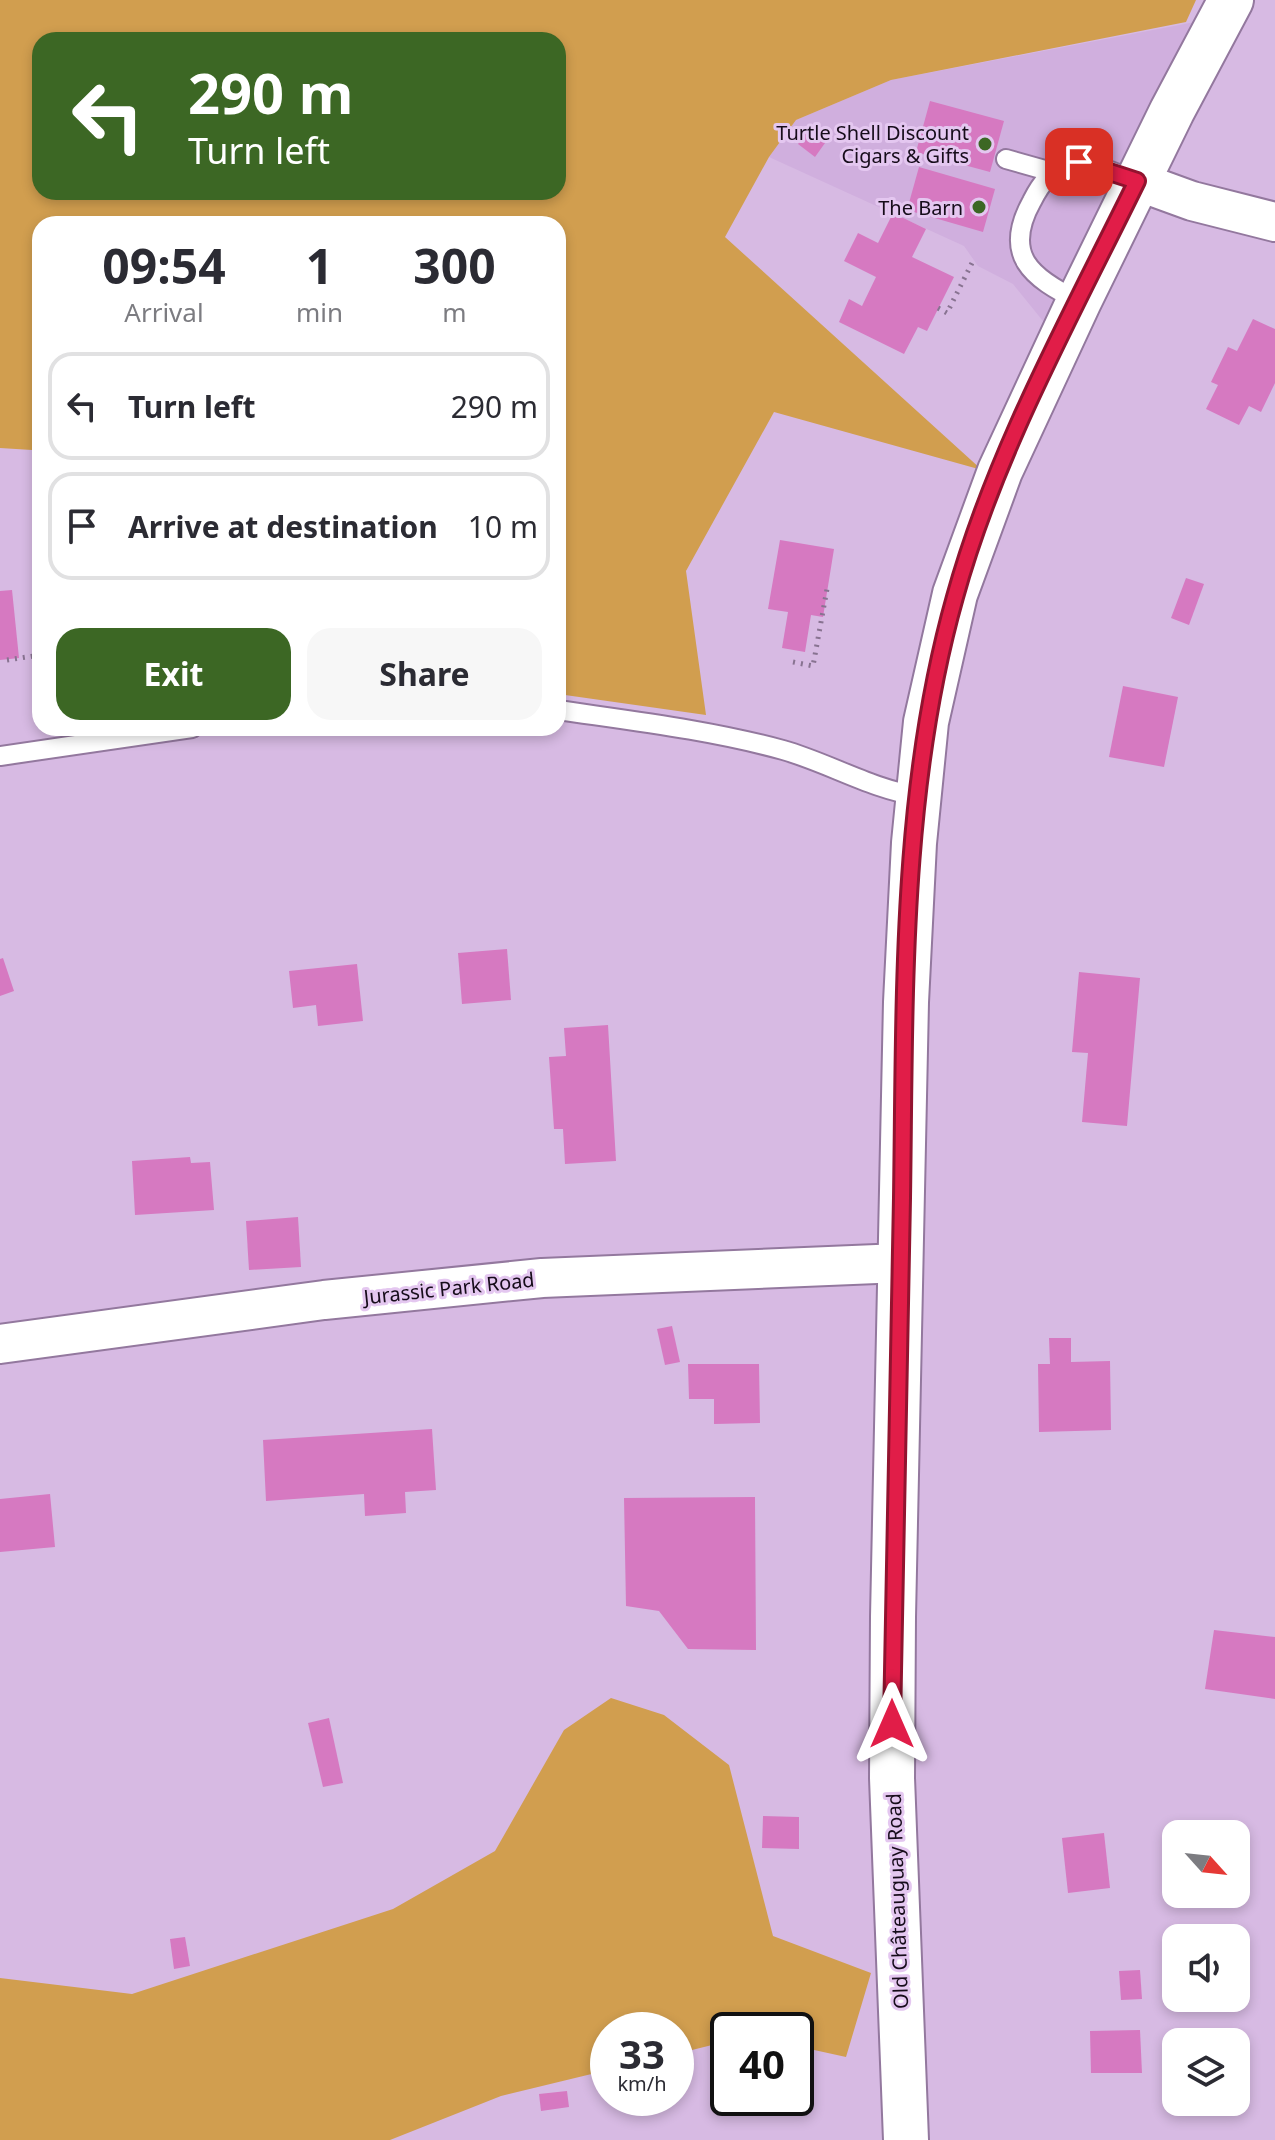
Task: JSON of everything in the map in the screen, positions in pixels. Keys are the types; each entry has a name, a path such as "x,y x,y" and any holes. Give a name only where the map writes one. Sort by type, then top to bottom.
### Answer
{"street":[{"name":"Old Châteauguay Road","path":"906,2140 892,1778 896,1430 906,1002 918,796 935,676 967,557 1005,460 1137,181 1231,0"},
{"path":"1137,181 1192,201 1275,222"},
{"name":"Jurassic Park Road","path":"0,1344 324,1300 542,1278 901,1263"}],"lane":[{"path":"1006,159 1052,172"},
{"path":"1079,301 1054,289 1034,274 1024,260 1019,243 1023,218 1052,172 1071,162 1137,181"},
{"path":"566,711 682,728 782,749 886,789 918,796"},
{"path":"0,756 137,736"}],"path":[{"path":"938,308 947,313 974,259"},
{"path":"793,662 813,666 827,589"},
{"path":"7,660 32,656"}],"shaded area":[{"path":"0,0 1196,0 1186,22 891,80 796,120 769,157 725,237 982,470 774,412 686,571 706,715 566,695 566,216 32,216 32,450 0,448"},
{"path":"1200,21 1047,326 1013,284 978,266 964,246 769,157 796,120 891,80"},
{"path":"611,1698 664,1715 729,1765 773,1936 871,1973 846,2057 814,2050 814,2012 710,2012 710,2046 694,2050 694,2012 590,2012 590,2074 501,2096 390,2140 0,2140 0,1978 132,1994 393,1909 495,1851 564,1730"}],"building":[{"path":"930,101 1004,121 990,172 916,152"},
{"path":"813,124 830,136 815,157 798,144"},
{"path":"919,167 995,189 983,232 907,210"},
{"path":"893,213 926,229 912,257 954,277 927,331 918,327 904,354 839,322 849,299 862,306 876,277 844,261 858,233 878,243"},
{"path":"1253,319 1275,329 1275,383 1261,412 1249,406 1239,425 1206,409 1218,385 1211,382 1228,347 1237,351"},
{"path":"780,540 834,549 823,617 811,615 805,652 782,648 788,612 768,609"},
{"path":"1186,578 1204,584 1189,625 1171,618"},
{"path":"12,590 19,658 0,660 0,591"},
{"path":"1123,686 1178,697 1164,767 1109,757"},
{"path":"507,949 511,1000 462,1004 458,953"},
{"path":"3,958 14,991 0,996 0,959"},
{"path":"357,964 363,1021 318,1026 316,1005 293,1008 289,971"},
{"path":"1079,972 1140,978 1127,1126 1082,1122 1088,1053 1072,1052"},
{"path":"608,1025 616,1161 565,1164 563,1129 554,1129 549,1057 566,1056 564,1028"},
{"path":"190,1157 191,1163 210,1162 214,1210 135,1215 132,1161"},
{"path":"298,1217 301,1267 249,1270 246,1221"},
{"path":"672,1326 680,1362 665,1365 657,1329"},
{"path":"1049,1338 1071,1338 1071,1362 1110,1361 1111,1430 1039,1432 1038,1364 1050,1364"},
{"path":"688,1364 759,1364 760,1423 714,1424 714,1399 689,1399"},
{"path":"432,1429 436,1490 405,1492 406,1513 365,1516 364,1494 266,1501 263,1440"},
{"path":"50,1494 55,1547 0,1552 0,1499"},
{"path":"755,1497 756,1650 688,1649 659,1611 626,1606 624,1498"},
{"path":"1214,1630 1275,1637 1275,1699 1205,1689"},
{"path":"329,1718 343,1783 323,1787 308,1723"},
{"path":"763,1816 799,1817 799,1849 762,1848"},
{"path":"1104,1833 1110,1888 1068,1893 1062,1838"},
{"path":"185,1937 190,1966 174,1969 170,1939"},
{"path":"1140,1970 1142,1999 1121,2000 1119,1971"},
{"path":"1140,2030 1142,2073 1091,2073 1090,2031"},
{"path":"567,2091 569,2107 541,2111 539,2094"}],"place":[{"name":"Turtle Shell Discount Cigars & Gifts","path":"985,144"},
{"name":"The Barn","path":"979,207"}],"route":[{"path":"892,1724 906,1002 921,761 935,676 967,557 1019,427 1137,181 1079,162"}]}
